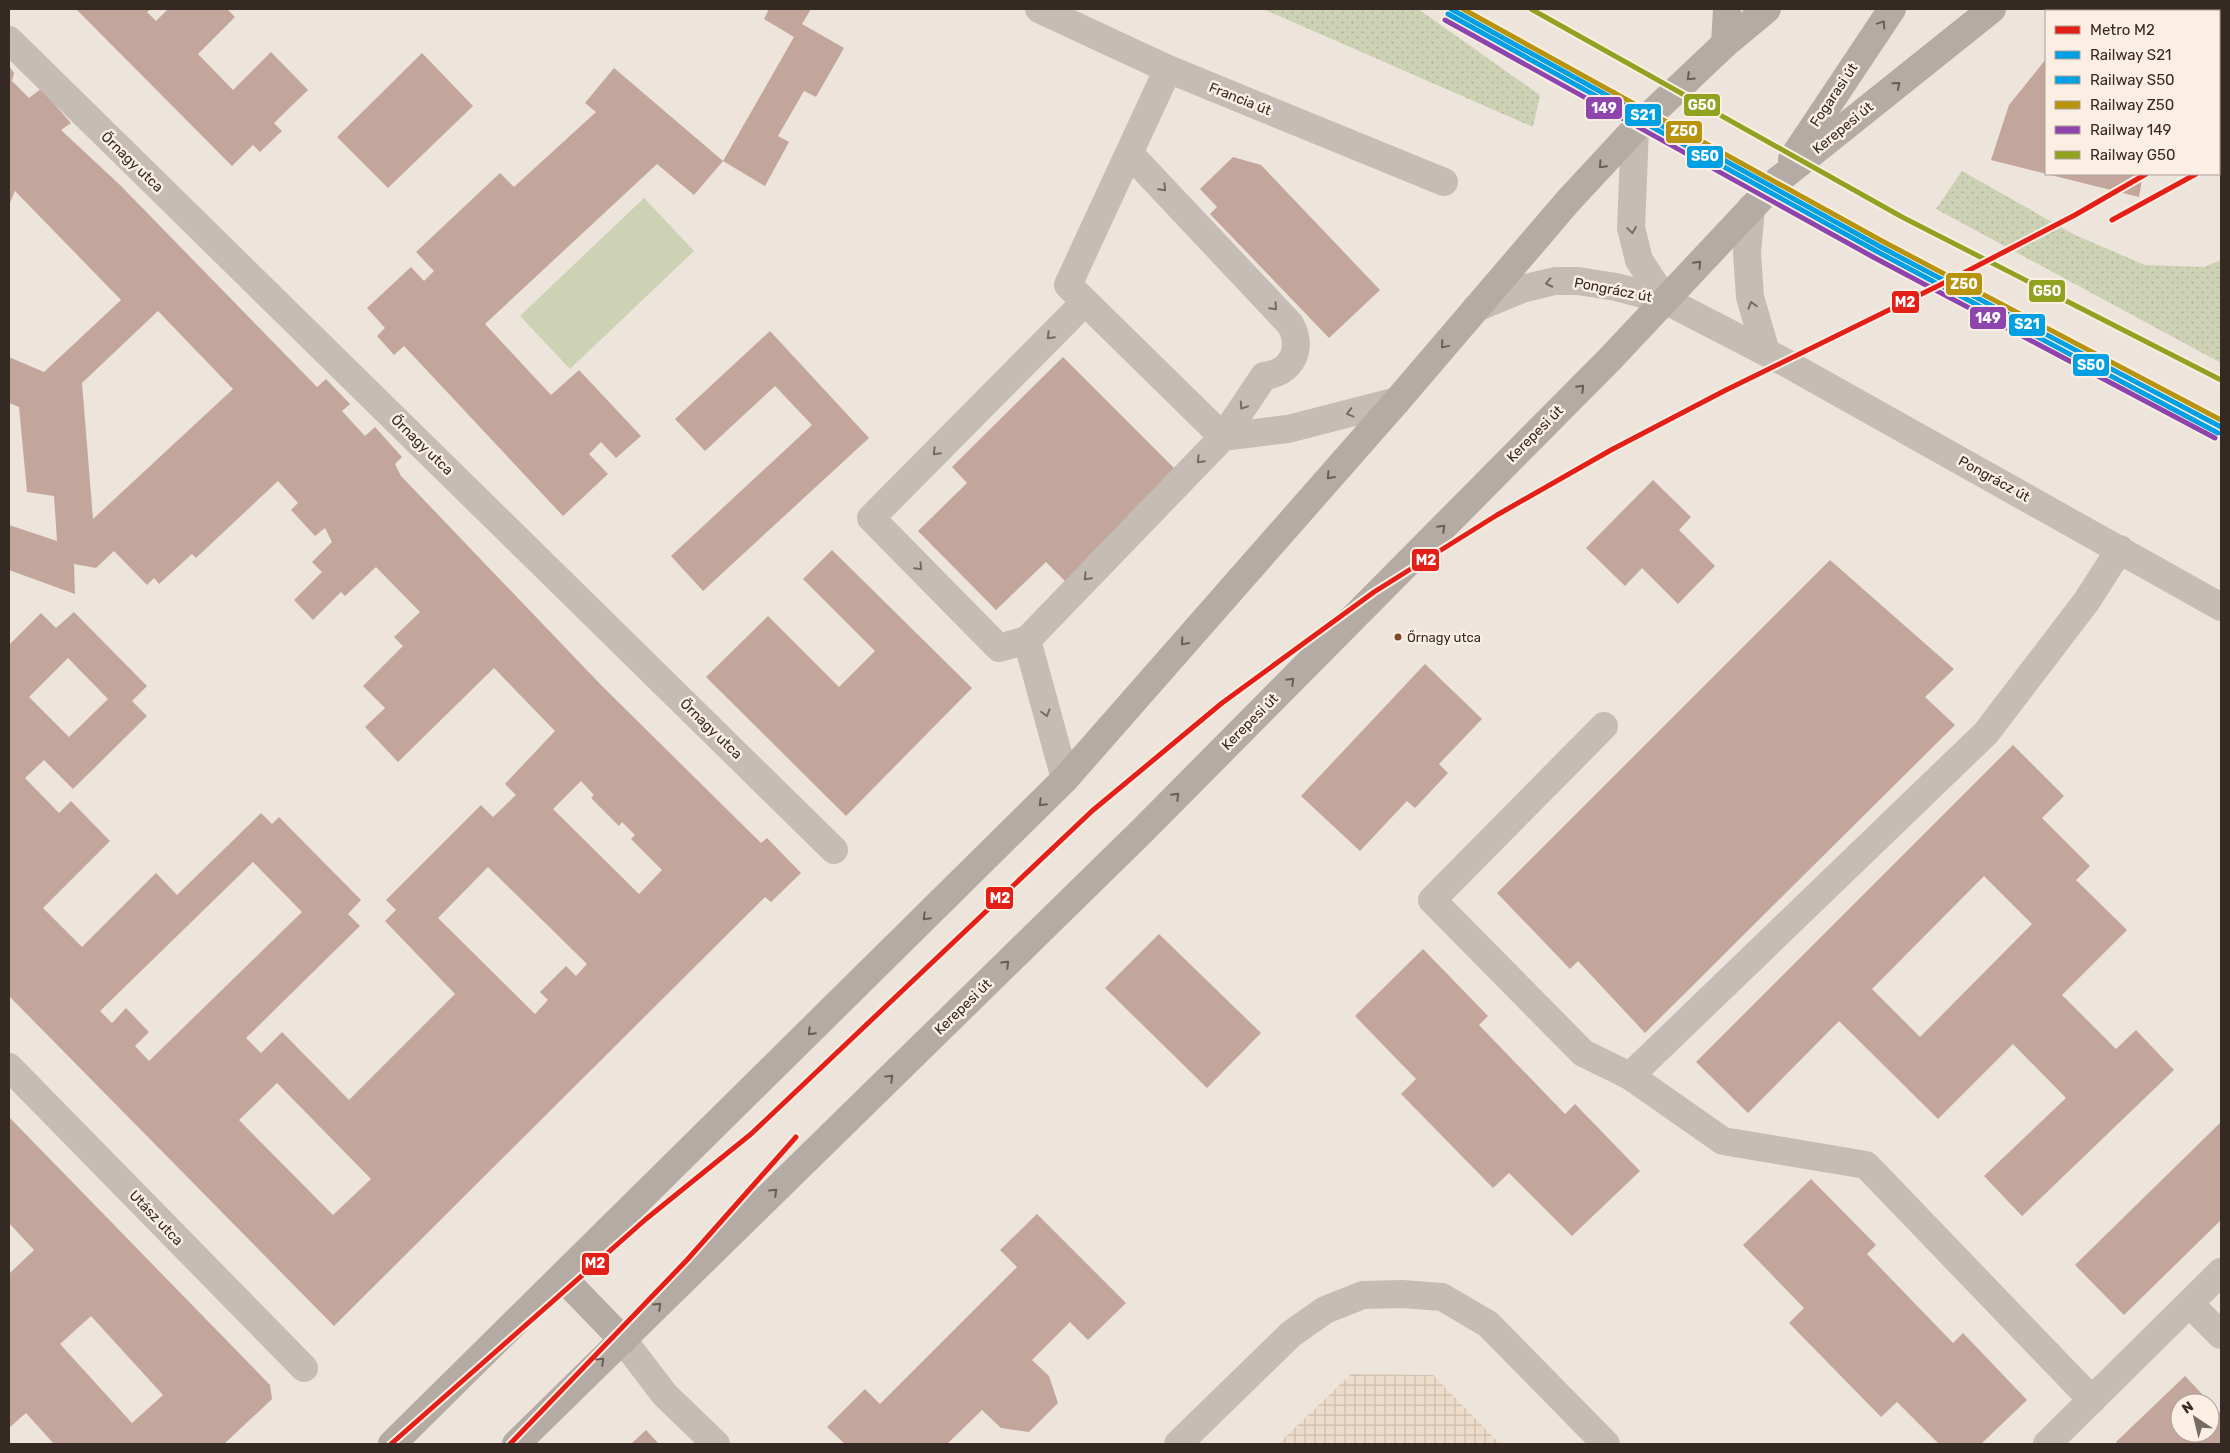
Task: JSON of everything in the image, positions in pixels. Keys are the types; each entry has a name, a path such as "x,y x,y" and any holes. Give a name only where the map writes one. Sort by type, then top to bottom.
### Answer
{"main road":[{"path":"1726,44 1727,9"},
{"path":"392,1444 563,1278 1065,780 1397,401 1569,200 1635,129 1726,44 1767,9"},
{"name":"Fogarasi út","path":"1777,181 1892,9"},
{"name":"Kerepesi út","path":"516,1444 1142,831 1604,365 1777,181 1992,9"},
{"path":"563,1278 623,1340"}],"street":[{"name":"Francia út","path":"1039,9 1168,69 1444,182"},
{"name":"Őrnagy utca","path":"9,40 834,850"},
{"path":"1168,69 1068,285 1222,437"},
{"name":"Pongrácz út","path":"1635,129 1631,228 1639,260 1665,300"},
{"path":"1085,302 870,518 999,648 1027,640 1222,437 1264,376 1281,371 1289,363 1297,347 1295,332 1290,324 1129,153"},
{"path":"1751,208 1746,253 1750,297 1766,352"},
{"name":"Pongrácz út","path":"1476,308 1522,289 1555,281 1578,281 1616,287 1665,300 1766,352 2221,607"},
{"path":"1222,437 1288,429 1397,401"},
{"path":"1630,1076 1986,733 2086,602 2120,549"},
{"path":"1027,640 1065,780"},
{"path":"1604,726 1432,900 1582,1053 1630,1076 1723,1141 1866,1165 2092,1400"},
{"name":"Utász utca","path":"9,1067 304,1368"},
{"path":"2047,1444 2221,1272"},
{"path":"1178,1444 1291,1334 1325,1310 1363,1294 1442,1297 1488,1324 1606,1444"},
{"path":"2190,1304 2221,1335"},
{"path":"623,1340 665,1395 716,1444"}],"green space":[{"path":"1263,9 1418,9 1540,95 1533,127"},
{"path":"1962,171 2075,235 2145,265 2204,267 2221,260 2221,363 1936,209"},
{"path":"644,198 694,251 570,369 520,316"}],"shaded area":[{"path":"1351,1374 1433,1375 1500,1444 1278,1444"}],"building":[{"path":"76,9 151,9 147,12 156,21 168,9 227,9 235,17 198,54 233,90 271,52 308,90 274,123 282,131 260,152 253,145 232,166"},
{"path":"769,9 811,9 802,24 844,48 816,97 804,91 778,136 789,142 765,186 723,161 794,37 764,19"},
{"path":"2220,26 2221,26 2220,104"},
{"path":"422,53 473,106 388,188 337,137"},
{"path":"2045,60 2045,174 1991,160 2009,105"},
{"path":"9,66 14,73 12,81 29,98 41,89 71,123 61,130 120,185 317,387 326,379 350,404 342,411 365,436 375,427 402,457 395,464 401,476 602,686 761,843 767,838 801,873 771,902 765,897 334,1326 9,996 9,645 41,613 56,628 74,612 147,686 132,701 147,716 73,789 44,760 25,778 59,813 71,801 110,841 43,908 82,947 156,873 177,895 261,813 272,824 279,817 361,900 348,914 360,926 246,1038 261,1053 282,1032 349,1100 455,994 385,921 396,910 386,900 481,805 493,817 516,795 505,784 555,731 494,668 398,762 365,727 385,708 363,686 403,646 394,637 420,612 376,567 345,596 341,592 313,620 294,600 322,572 312,562 332,542 325,528 315,536 291,510 298,503 278,481 196,558 192,554 159,584 154,578 147,585 114,551 96,568 74,564 75,594 9,570 9,525 57,541 54,496 27,492 19,407 9,403 9,357 44,372 121,300 15,191 9,205","holes":["158,311 233,389 93,519 82,383","68,658 108,699 69,737 29,697","581,781 594,795 591,798 619,826 622,822 635,835 631,839 662,870 639,894 553,809","253,862 302,912 149,1061 135,1046 149,1032 126,1008 112,1023 100,1011","488,867 587,964 576,976 566,966 540,992 548,1000 535,1014 438,918","277,1083 371,1179 333,1215 239,1120"]},
{"path":"614,68 723,161 694,195 657,164 485,324 551,395 579,370 641,436 616,458 601,442 589,454 608,474 563,516 404,346 394,355 377,336 385,328 367,308 411,267 424,281 434,271 416,252 500,173 514,187 596,112 585,103"},
{"path":"1233,157 1261,165 1380,290 1329,338 1210,214 1217,207 1200,189"},
{"path":"2051,175 2143,175 2139,197"},
{"path":"770,331 869,438 703,591 671,556 812,425 775,386 705,451 675,419"},
{"path":"1063,357 1178,472 1066,582 1046,562 996,610 918,531 967,483 952,467"},
{"path":"1653,480 1691,517 1679,530 1715,566 1678,604 1642,568 1625,586 1586,548"},
{"path":"832,550 972,688 846,816 706,677 768,616 839,687 875,651 803,579"},
{"path":"1830,560 1954,669 1925,697 1955,725 1645,1033 1578,961 1570,969 1497,893"},
{"path":"1425,664 1482,719 1439,764 1448,773 1415,808 1407,801 1360,851 1301,796"},
{"path":"2013,745 2064,796 2042,818 2090,866 2076,880 2127,930 2062,995 2116,1049 2136,1030 2174,1070 2022,1216 1984,1176 2066,1098 2013,1044 1938,1119 1839,1021 1748,1113 1696,1062","holes":["1984,876 2032,924 1920,1037 1872,989"]},
{"path":"1159,934 1261,1033 1207,1088 1105,988"},
{"path":"1423,949 1488,1016 1479,1025 1565,1114 1575,1104 1640,1171 1572,1236 1509,1173 1493,1188 1401,1094 1416,1079 1355,1016"},
{"path":"9,1117 270,1385 272,1399 224,1444 54,1444 26,1413 9,1428 9,1274 34,1250 9,1223","holes":["91,1316 163,1395 132,1423 60,1344"]},
{"path":"2221,1122 2221,1220 2124,1315 2075,1265"},
{"path":"1811,1179 1876,1245 1867,1254 1953,1343 1963,1333 2027,1400 1981,1444 1939,1444 1897,1402 1881,1417 1789,1323 1804,1308 1743,1245"},
{"path":"1037,1214 1126,1303 1088,1340 1070,1322 1032,1360 1049,1376 1058,1403 1029,1432 1001,1428 982,1410 947,1444 845,1444 827,1427 865,1389 880,1404 1017,1267 1000,1250"},
{"path":"2185,1376 2201,1393 2170,1393 2170,1443 2220,1443 2221,1414 2221,1444 2118,1444 2116,1442"},
{"path":"646,1430 659,1444 631,1444"}],"metro line":[{"name":"M2","path":"391,1444 646,1219 751,1134 1092,811 1222,703 1374,592 1497,515 1611,450 1724,391 1954,278 2075,215 2144,175"},
{"name":"M2","path":"2112,220 2194,175"},
{"name":"M2","path":"510,1444 687,1260 796,1137"}],"rail line":[{"name":"S21","path":"1451,9 1879,246 2221,427"},
{"name":"Z50","path":"1463,9 1882,241 2221,420"},
{"name":"G50","path":"1531,9 1902,217 2221,380"},
{"name":"S50","path":"1448,14 1876,251 2218,433"},
{"name":"149","path":"1445,20 1873,257 2215,438"}],"place":[{"name":"Őrnagy utca","path":"1398,637"}]}
